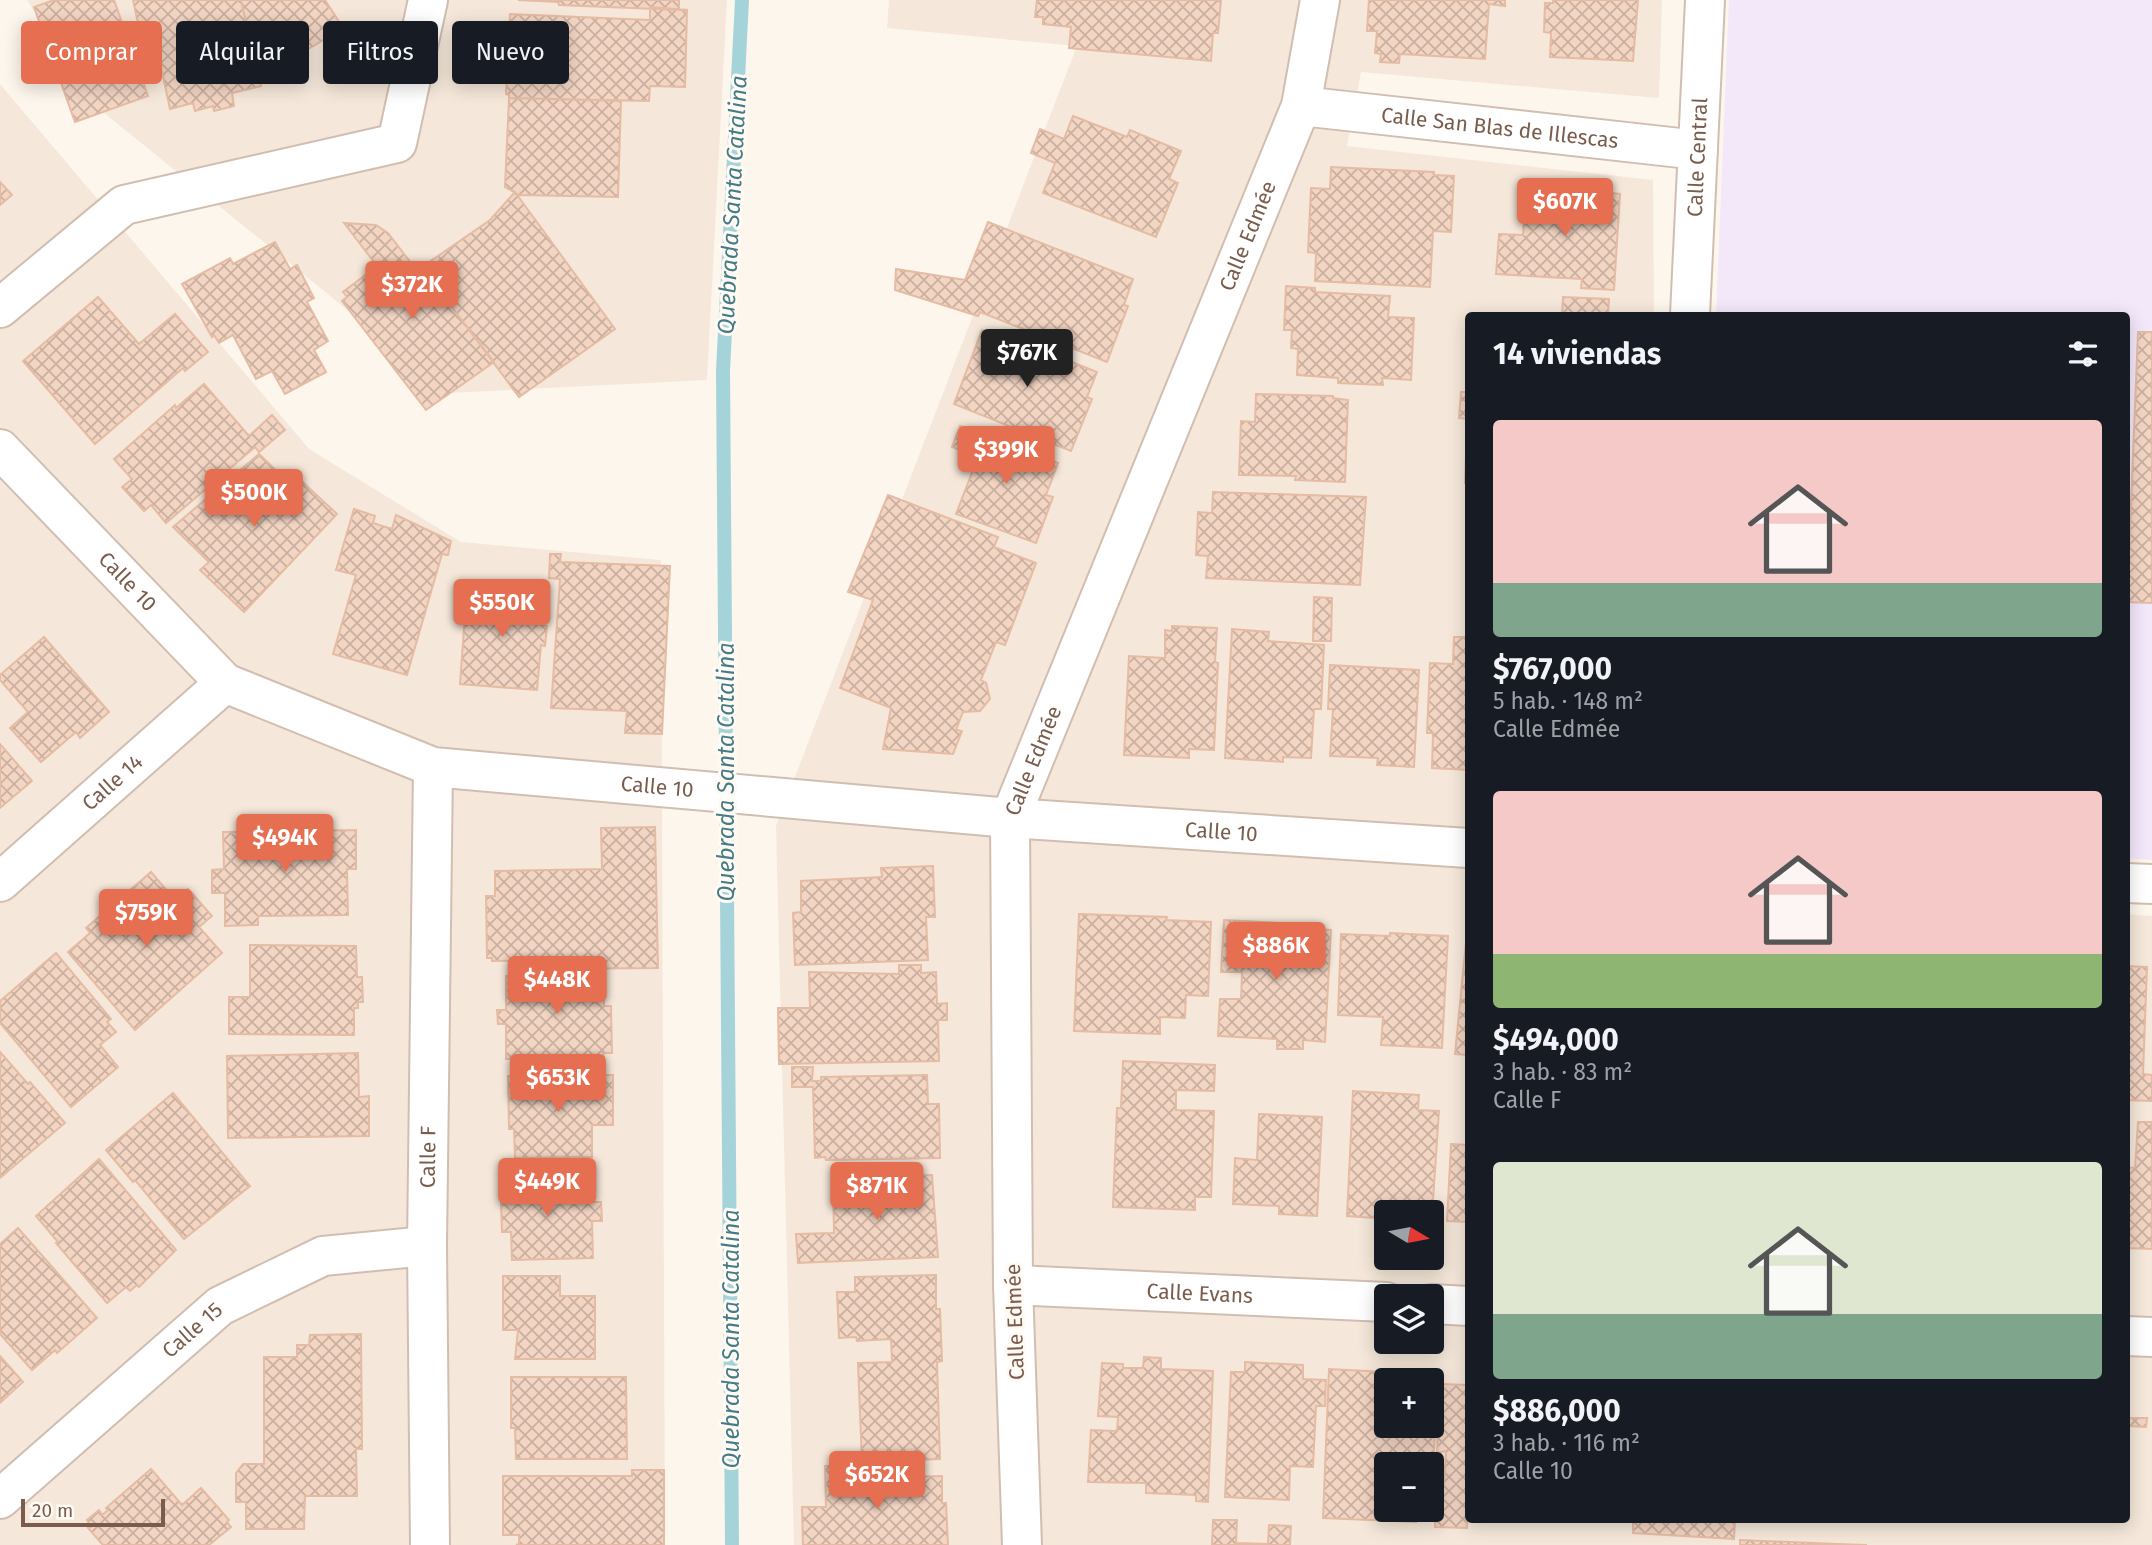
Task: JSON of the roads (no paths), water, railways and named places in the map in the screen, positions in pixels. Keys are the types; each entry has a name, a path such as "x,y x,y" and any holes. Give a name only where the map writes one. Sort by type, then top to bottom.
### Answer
{"street":[{"path":"0,307 124,205 397,143 428,0"},
{"name":"Calle Edmée","path":"1022,1545 1013,1285 1010,818 1301,107 1320,0"},
{"name":"Calle Central","path":"1690,312 1705,0"},
{"name":"Calle San Blas de Illescas","path":"1301,107 1698,150"},
{"name":"Calle 10","path":"0,449 225,683 433,767 1010,818 1465,848"},
{"name":"Calle 14","path":"0,882 225,683"},
{"name":"Calle F","path":"430,1545 427,1247 433,767"},
{"path":"2130,883 2152,884"},
{"name":"Calle 15","path":"0,1499 219,1306 323,1256 427,1247"},
{"name":"Calle Evans","path":"1013,1285 1374,1301"},
{"path":"1444,1305 1465,1306"},
{"path":"2130,1336 2152,1337"}],"waterway":[{"name":"Quebrada Santa Catalina","path":"732,1545 723,371 742,0"}]}
